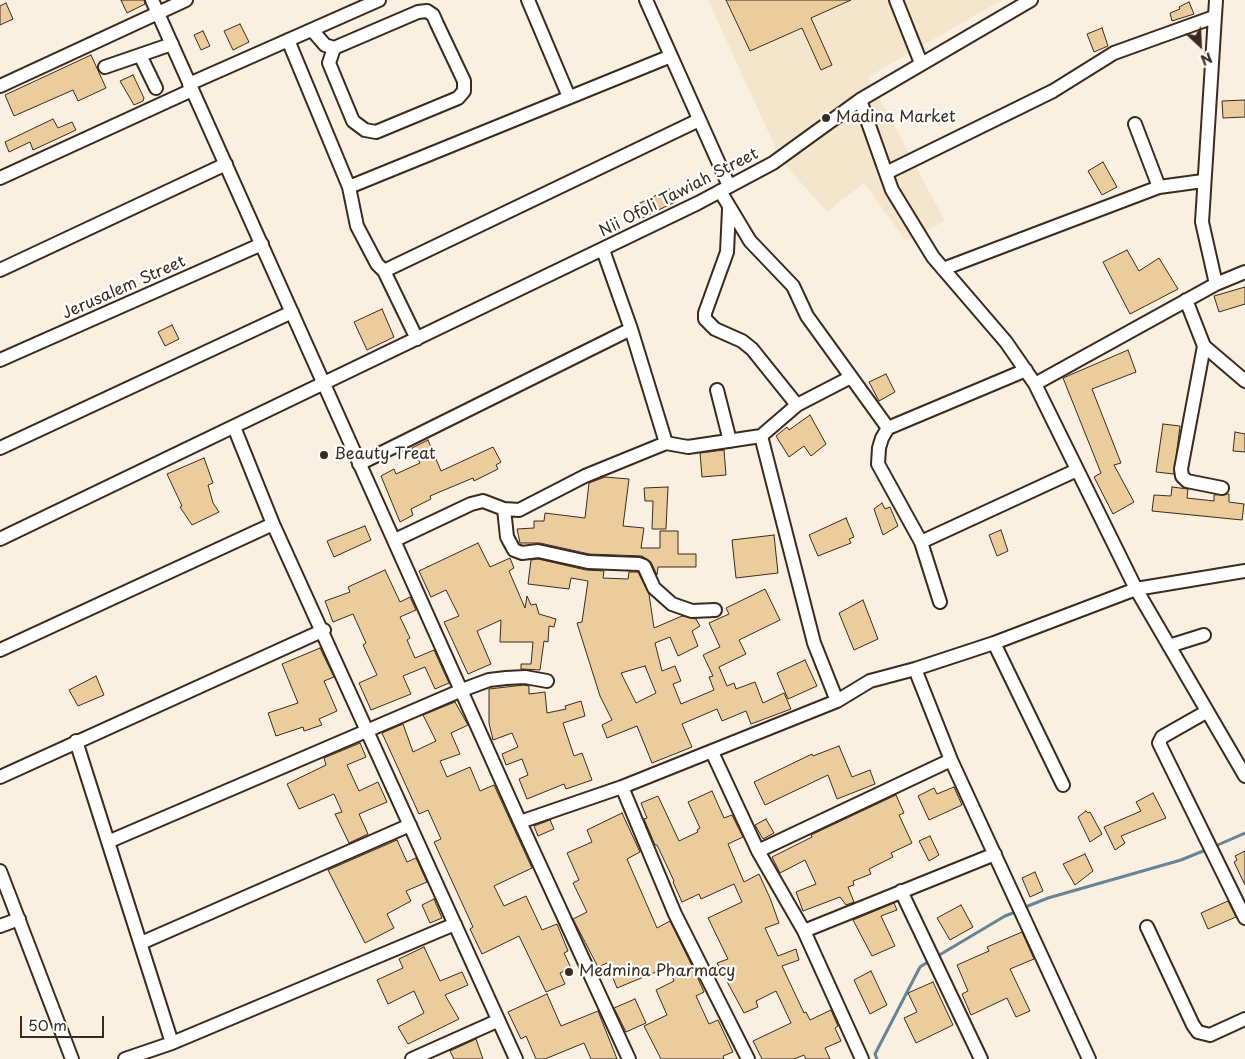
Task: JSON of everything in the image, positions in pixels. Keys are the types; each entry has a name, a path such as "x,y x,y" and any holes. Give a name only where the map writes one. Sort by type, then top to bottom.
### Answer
{"street":[{"path":"152,0 520,822 630,1059"},
{"path":"0,86 186,0"},
{"path":"0,178 288,40 379,0"},
{"path":"528,0 569,97"},
{"path":"646,0 699,120 725,189 729,209 727,252 705,313 705,319 715,329 742,341 752,349 797,405"},
{"path":"896,0 921,63"},
{"name":"Nii Ofoli Tawiah Street","path":"0,539 603,250 725,189 773,163 860,100 1031,0"},
{"path":"1216,0 1203,181 1202,222 1216,284"},
{"path":"312,30 325,45 334,48 346,45 418,12 427,11 433,15 464,81 464,91 458,98 376,132 365,130 353,122 329,63 334,48"},
{"path":"886,173 1053,91 1114,53 1214,17"},
{"path":"288,40 349,187 356,226 376,264 384,271 417,338"},
{"path":"105,67 172,44"},
{"path":"140,55 156,88"},
{"path":"349,187 671,56"},
{"path":"860,100 892,190 943,269 982,313 1035,384 1136,589 1245,776"},
{"path":"384,271 699,120"},
{"path":"1135,124 1159,187"},
{"path":"0,270 226,164"},
{"path":"943,269 1159,187 1203,181"},
{"path":"729,209 750,241 793,286 807,316 888,428"},
{"name":"Jerusalem Street","path":"0,360 262,244"},
{"path":"603,250 631,329 666,443"},
{"path":"1035,384 1216,284 1245,272"},
{"path":"1186,300 1204,346 1245,381"},
{"path":"0,448 292,312"},
{"path":"359,464 631,329"},
{"path":"1204,346 1181,469 1182,476 1187,482 1222,488"},
{"path":"940,602 921,542 878,464 879,448 888,428 1026,370"},
{"path":"395,540 471,504 483,501 504,509 519,510 585,476 666,443 688,447 761,436 797,405 851,377"},
{"path":"717,390 730,441"},
{"path":"234,427 273,524 324,630 516,1059"},
{"path":"761,436 814,644 836,701"},
{"path":"921,542 1077,470"},
{"path":"504,509 507,537 514,550 556,554 588,562 639,564 644,566 654,588 672,604 692,611 715,610"},
{"path":"0,650 273,524"},
{"path":"520,822 622,787 712,752 836,701 870,681 915,669 994,642 1136,589 1245,571"},
{"path":"0,777 324,630"},
{"path":"1168,646 1204,635"},
{"path":"994,642 1063,785"},
{"path":"915,669 951,760 1089,1059"},
{"path":"110,841 368,729 489,680 525,677 547,682"},
{"path":"1206,712 1162,737 1159,743 1245,918"},
{"path":"76,741 110,841 172,1043"},
{"path":"712,752 758,851 804,931 862,1059"},
{"path":"758,851 951,760"},
{"path":"622,787 675,914 748,1059"},
{"path":"141,943 410,825"},
{"path":"804,931 994,854"},
{"path":"0,871 72,1059"},
{"path":"900,891 981,1059"},
{"path":"0,926 19,919"},
{"path":"125,1059 172,1043 455,924"},
{"path":"1147,927 1198,1032 1210,1035 1245,1019"},
{"path":"412,1059 498,1021"}],"shaded area":[{"name":"Madina Market","path":"708,0 1002,0 868,77 945,221 906,241 864,183 827,212 781,160"}],"building":[{"path":"121,0 144,0 145,4 127,13"},
{"path":"726,0 851,0 811,18 832,65 821,70 802,28 750,51"},
{"path":"1189,2 1194,14 1172,21 1170,13 1180,9 1179,7"},
{"path":"6,3 13,19 0,25 0,6"},
{"path":"240,24 249,42 233,50 224,31"},
{"path":"1102,28 1108,46 1094,52 1087,34"},
{"path":"203,31 210,46 201,50 194,35"},
{"path":"91,55 106,88 78,101 73,90 14,116 5,95"},
{"path":"133,75 144,98 143,101 134,105 120,81"},
{"path":"1245,100 1245,117 1223,118 1222,101"},
{"path":"53,119 58,128 72,122 76,130 33,150 30,142 9,152 5,142"},
{"path":"1103,162 1117,187 1102,195 1088,171"},
{"path":"669,189 675,202 642,218 636,205"},
{"path":"1127,250 1139,271 1159,258 1178,289 1130,314 1103,262"},
{"path":"1245,287 1245,304 1219,312 1214,296"},
{"path":"382,309 394,337 367,350 354,322"},
{"path":"172,325 179,339 165,346 158,332"},
{"path":"1128,350 1136,372 1092,389 1121,463 1114,465 1134,502 1113,514 1094,477 1101,473 1063,378"},
{"path":"886,374 895,392 879,401 869,382"},
{"path":"810,415 826,444 811,456 804,446 789,457 776,436 787,427 789,430"},
{"path":"1163,424 1180,426 1174,474 1156,472"},
{"path":"1235,432 1245,434 1245,452 1233,451"},
{"path":"428,440 441,471 493,447 501,462 496,465 498,469 474,481 473,478 430,496 431,499 411,509 413,515 400,522 381,476 394,469 396,474 420,463 412,448"},
{"path":"724,450 726,475 702,477 700,453"},
{"path":"204,458 213,483 208,485 213,503 219,512 192,525 180,507 182,506 167,474"},
{"path":"605,477 629,479 623,526 644,528 641,548 660,548 660,531 678,531 678,554 696,554 696,567 658,567 657,575 651,562 642,556 589,554 540,543 520,543 517,529 534,528 534,521 544,521 545,513 585,518 589,483"},
{"path":"668,487 666,529 652,529 653,501 645,501 644,488"},
{"path":"1172,487 1188,489 1187,498 1214,501 1214,495 1229,494 1229,502 1244,504 1242,520 1152,511 1154,495 1171,496"},
{"path":"882,503 885,509 890,507 898,526 883,535 874,509"},
{"path":"846,518 854,537 849,539 851,543 818,556 809,535"},
{"path":"365,526 371,540 334,557 327,541"},
{"path":"1001,530 1008,551 997,556 989,535"},
{"path":"774,535 778,573 736,578 732,540"},
{"path":"478,543 490,567 510,558 514,568 509,571 525,608 527,596 531,605 536,604 539,614 556,619 554,627 549,626 548,642 544,641 540,670 521,669 521,664 531,664 533,642 500,642 501,620 477,631 491,664 468,674 444,622 459,616 446,590 431,597 419,571"},
{"path":"538,559 586,570 604,571 603,578 628,579 629,572 638,572 649,594 654,628 682,616 696,619 700,626 692,631 698,646 678,656 670,637 655,643 662,671 675,666 681,681 673,684 681,704 714,690 709,677 713,676 703,655 720,647 709,623 729,614 726,608 765,589 780,620 739,640 746,654 719,667 727,686 734,683 736,689 755,682 763,703 784,693 791,709 751,724 746,711 722,721 717,709 682,724 692,747 652,763 637,726 607,738 602,725 612,720 600,696 577,623 582,622 588,581 571,578 569,589 528,584 531,560","holes":["645,666 656,693 636,703 621,673"]},
{"path":"385,570 400,602 410,597 416,610 400,617 410,638 407,640 415,658 434,650 449,683 435,689 425,667 403,676 411,694 371,710 359,683 377,675 363,645 366,643 353,614 333,622 325,601 350,592 348,587"},
{"path":"863,600 878,639 854,650 839,613"},
{"path":"320,648 334,677 324,681 337,711 319,719 322,725 304,731 303,727 276,736 268,713 298,703 282,664"},
{"path":"805,660 817,686 788,699 777,673"},
{"path":"96,676 104,695 78,706 69,690"},
{"path":"529,686 529,694 545,692 547,713 566,709 565,706 581,701 585,716 563,723 574,756 582,753 592,780 566,789 564,784 527,799 519,779 528,775 522,759 506,765 502,754 518,747 512,733 493,740 489,723 489,689"},
{"path":"455,702 468,725 451,733 460,754 440,761 447,777 470,767 480,791 494,785 532,868 494,886 504,906 526,896 542,930 557,924 568,951 564,953 571,968 560,973 565,984 546,992 519,936 482,954 470,929 473,927 434,842 441,839 428,810 419,814 382,733 403,724 413,752 436,741 423,715"},
{"path":"360,743 366,757 347,765 359,791 378,782 387,802 359,814 368,834 349,843 335,814 342,812 334,794 299,809 287,784 326,765 324,758"},
{"path":"839,746 852,777 870,770 875,784 837,799 828,775 765,805 754,782 812,754 813,756"},
{"path":"954,787 962,805 929,820 918,796 934,788 937,794"},
{"path":"712,791 724,818 732,815 743,837 728,844 744,882 759,874 770,898 779,923 765,928 778,956 796,949 799,960 782,966 804,1013 806,1012 810,1020 831,1010 838,1026 835,1028 841,1041 825,1048 830,1059 806,1059 804,1055 794,1059 762,1059 753,1041 791,1023 776,991 756,1001 758,1007 744,1013 717,963 728,959 708,918 742,902 734,884 701,899 699,894 682,902 657,845 655,845 644,819 647,818 641,803 658,796 679,841 698,832 697,830 700,828 688,802"},
{"path":"1153,793 1166,818 1121,836 1125,843 1115,850 1104,827 1141,811 1136,802"},
{"path":"896,795 904,813 899,815 912,843 891,853 893,857 869,869 871,874 853,881 854,885 848,887 854,902 846,905 840,897 803,911 796,892 816,884 805,860 780,873 772,857 812,837 811,835"},
{"path":"1086,811 1090,812 1102,834 1090,842 1078,817"},
{"path":"622,813 640,852 627,859 657,928 670,921 695,972 704,992 696,996 709,1024 718,1020 733,1052 723,1056 724,1059 661,1059 644,1026 667,1015 656,990 674,981 668,967 617,988 607,963 598,967 573,919 587,912 573,883 579,880 567,853 592,842 587,830"},
{"path":"766,819 774,833 763,839 755,825"},
{"path":"550,820 554,829 538,836 534,826"},
{"path":"930,836 939,855 929,861 919,841"},
{"path":"397,840 407,862 416,858 427,882 406,891 411,901 387,914 394,928 365,943 328,870"},
{"path":"1245,851 1245,885 1234,862 1237,860 1235,856"},
{"path":"1085,854 1093,871 1075,885 1063,864"},
{"path":"1035,872 1043,891 1030,897 1022,878"},
{"path":"434,899 442,918 430,923 422,905"},
{"path":"1228,901 1236,917 1208,929 1201,913"},
{"path":"894,903 897,910 881,916 895,946 872,956 853,920"},
{"path":"961,905 973,927 950,940 937,918"},
{"path":"1022,932 1034,959 1010,969 1030,1011 1016,1017 1007,998 971,1015 962,994 968,991 957,965 989,951 987,947"},
{"path":"424,947 440,981 462,972 468,985 445,995 459,1019 408,1044 398,1027 424,1013 414,991 388,1004 377,980 403,968 399,959"},
{"path":"871,971 887,1005 870,1014 854,980"},
{"path":"933,982 953,1025 916,1043 904,1018 917,1012 908,993"},
{"path":"547,994 561,1026 598,1011 617,1059 591,1059 584,1043 545,1059 536,1059 526,1036 521,1039 508,1012"},
{"path":"635,999 646,1023 626,1032 614,1008"},
{"path":"476,1039 483,1059 454,1059 450,1051"}],"waterway":[{"path":"1213,847 1245,833"},
{"path":"1023,908 1048,898 1181,860 1208,849"},
{"path":"936,957 1005,916 1018,911"},
{"path":"877,1059 875,1054 920,967 931,960"}],"place":[{"name":"Madina Market","path":"826,118"},
{"name":"Beauty Treat","path":"324,455"},
{"name":"Medmina Pharmacy","path":"569,972"}]}
